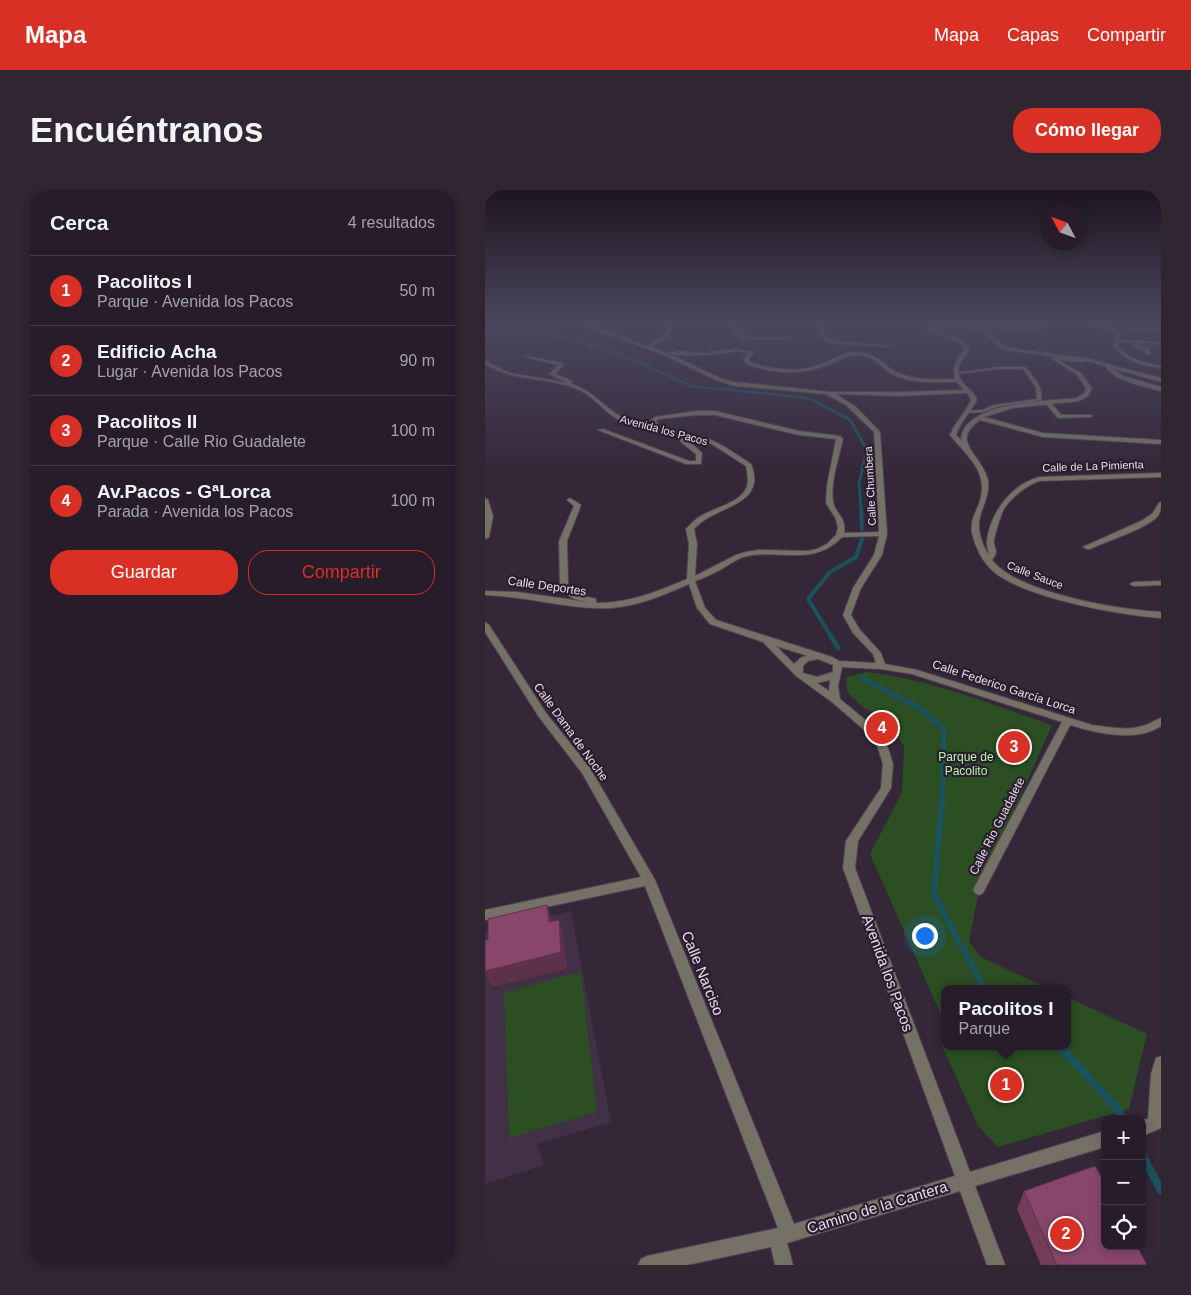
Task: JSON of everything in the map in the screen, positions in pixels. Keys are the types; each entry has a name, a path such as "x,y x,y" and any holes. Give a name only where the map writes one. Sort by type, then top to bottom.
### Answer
{"street":[{"name":"Avenida los Pacos","path":"503,373 579,388 594,397 610,413 627,422 659,431 707,440 749,465 751,487 746,494 738,501 700,518 690,528 693,544 691,580 701,608 713,622 766,641 818,656"},
{"path":"553,373 579,388"},
{"name":"Calle Chumbera","path":"706,373 735,384 835,394 847,402 877,432 883,534 878,556 857,588 847,615 856,631 877,653 881,666"},
{"path":"896,373 906,377 958,381"},
{"path":"956,373 958,381 973,396 974,400 968,412"},
{"path":"965,447 963,436 968,426 998,409 1077,400 1086,395 1089,388 1087,381 1078,373"},
{"path":"1113,373 1161,389"},
{"path":"1137,373 1158,379"},
{"path":"1145,384 1158,379"},
{"path":"559,384 568,381"},
{"path":"827,392 898,394 967,391"},
{"name":"Calle Sauce","path":"968,412 958,422 953,435 973,455 984,476 985,496 976,514 975,531 981,549 997,571 1032,587 1112,608 1161,615"},
{"path":"659,431 653,421 657,418 671,415 715,413 799,433 840,438 829,503 843,528 841,535 832,544 811,553 757,552 744,554 691,580"},
{"path":"981,418 1043,435 1161,442"},
{"path":"601,430 688,463 699,464 699,453 683,441 679,435"},
{"name":"Calle de La Pimienta","path":"988,560 992,555 993,550 990,542 999,512 1019,489 1029,482 1039,479 1161,475"},
{"path":"485,500 489,516 485,537"},
{"path":"570,500 578,505 563,541 565,585 569,592 577,597 616,604"},
{"path":"1087,547 1144,523 1155,515 1161,504"},
{"path":"841,535 883,534"},
{"name":"Calle Deportes","path":"485,593 506,592 570,604 616,604 637,600 691,580"},
{"path":"1134,584 1161,583"},
{"name":"Calle Dama de Noche","path":"485,625 542,716 586,771 649,880"},
{"name":"Avenida los Pacos","path":"766,641 802,676 867,726 882,744 888,764 886,788 853,842 849,868 996,1265"},
{"path":"835,700 833,686 836,669 829,659 818,656 805,659 798,666 802,676 817,681 827,679 836,669"},
{"name":"Calle Federico García Lorca","path":"836,669 881,666 914,672 1091,728 1119,732 1147,730 1161,722"},
{"name":"Calle Rio Guadalete","path":"979,890 1067,721"},
{"path":"485,915 649,880"},
{"name":"Calle Narciso","path":"649,880 783,1235 784,1265"},
{"path":"1153,1129 1158,1074 1161,1063"},
{"name":"Camino de la Cantera","path":"647,1265 783,1235 1101,1140"}],"lane":[{"path":"968,412 984,411 1001,405 1039,400 1041,393 1028,373"},
{"path":"1049,404 1060,417 1091,416"}],"shaded area":[{"path":"571,911 611,1122 537,1144 544,1165 485,1184 485,931"}],"green space":[{"name":"Parque de Pacolito","path":"867,672 914,680 984,701 1052,725 979,890 969,941 981,957 1040,985 941,985 941,1015 870,854 902,792 904,746 888,718 864,708 847,692 846,677"},
{"path":"581,972 597,1112 509,1138 504,992"},
{"path":"1071,999 1147,1034 1129,1109 1108,1115 1101,1115 1101,1117 998,1147 978,1126 944,1050 1071,1050"}],"building":[{"path":"547,905 549,922 559,920 561,952 485,971 485,940 488,940 488,919"},
{"path":"1095,1166 1101,1177 1101,1250 1139,1250 1147,1265 1057,1265 1024,1191"}],"waterway":[{"path":"663,373 692,386 808,398 820,404"},
{"path":"820,404 850,420 867,450 859,483 861,508"},
{"path":"861,507 862,529"},
{"path":"832,638 808,599 830,572 856,557 862,539"},
{"path":"831,636 838,648"},
{"path":"861,678 916,706 944,729 942,801"},
{"path":"942,799 934,894 982,985"},
{"path":"1062,1050 1117,1108 1120,1115"},
{"path":"1145,1160 1161,1190"}],"place":[{"name":"Av.Pacos - GªLorca","path":"882,728"},
{"name":"Pacolitos II","path":"1014,747"},
{"name":"Pacolitos I","path":"1006,1085"},
{"name":"Edificio Acha","path":"1066,1234"}]}
